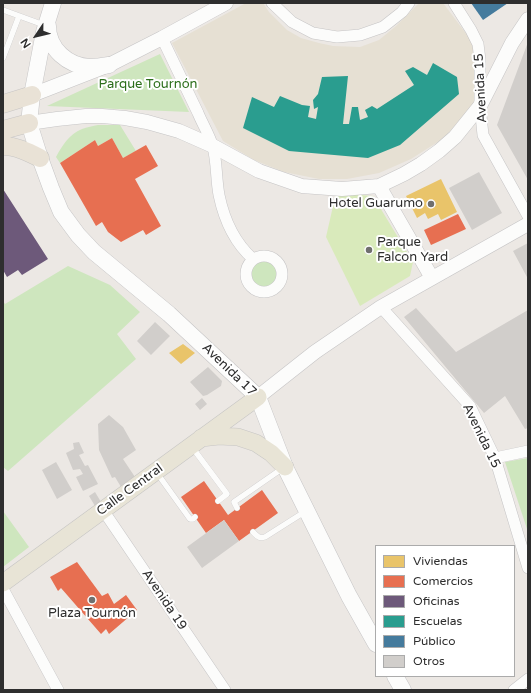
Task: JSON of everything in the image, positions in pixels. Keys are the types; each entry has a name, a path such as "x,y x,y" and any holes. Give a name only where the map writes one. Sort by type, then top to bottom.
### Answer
{"highway":[{"path":"3,104 32,95"},
{"path":"3,130 29,123"},
{"path":"3,146 24,150 40,158"}],"main road":[{"path":"29,123 32,95 47,23 53,3"},
{"path":"47,23 48,33 52,44 60,54 70,62 90,67 109,65"},
{"name":"Avenida 17","path":"29,123 40,158 61,212 78,235 104,261 169,314 258,396 284,467 349,596 375,642"},
{"name":"Calle Central","path":"3,583 258,396"},
{"path":"196,442 220,436 238,437 256,443 271,453 284,467"},
{"path":"396,677 403,690"}],"street":[{"path":"32,95 109,65 225,3"},
{"path":"272,3 292,22 313,33 336,37 360,35 383,26 402,12 409,3"},
{"name":"Avenida 15","path":"454,3 478,44 480,60 480,106 483,135 528,216"},
{"path":"29,123 86,116 125,118 148,122 179,131 213,146 259,171 302,186 342,189 379,186 421,164 439,151 454,137 480,106 512,43 528,19"},
{"path":"162,38 213,146 217,167 219,195 231,231 246,253 253,260"},
{"path":"379,186 432,278"},
{"path":"258,396 315,352 381,307 528,224"},
{"name":"Avenida 15","path":"381,307 470,406 495,458 528,568"},
{"path":"495,458 528,451"},
{"name":"Avenida 19","path":"103,510 225,690"},
{"path":"3,589 58,690"},
{"path":"514,690 528,679"}],"lane":[{"path":"3,10 19,16 47,23"},
{"path":"3,58 6,42 19,16"},
{"path":"196,442 237,508"},
{"path":"234,502 284,467"},
{"path":"155,472 190,519 195,518"},
{"path":"218,501 227,494"},
{"path":"253,532 257,537 265,537 306,511"}],"shaded area":[{"path":"246,3 263,3 269,12 287,30 301,38 333,46 360,47 379,40 396,26 419,3 443,3 474,44 475,103 444,138 411,159 379,173 347,179 319,179 284,172 254,160 223,141 172,43"}],"green space":[{"name":"Parque Tournón","path":"160,54 189,112 47,106"},
{"path":"98,125 120,125 136,151 123,158 112,138 98,146 95,140 60,163 56,157 63,145 73,134 82,129"},
{"name":"Parque Falcon Yard","path":"336,193 373,196 413,262 410,276 360,306 326,237"},
{"path":"264,261 273,265 277,274 273,283 264,287 255,283 251,274 255,265"},
{"path":"68,266 110,285 140,312 117,334 136,359 8,471 3,467 3,301 5,304"},
{"path":"528,458 528,532 505,462"},
{"path":"3,511 29,547 3,567"}],"building: Viviendas":[{"name":"Hotel Guarumo","path":"441,179 457,212 441,220 438,214 428,219 425,213 417,218 406,196"},
{"path":"183,344 195,353 181,364 169,353"}],"building: Comercios":[{"path":"112,138 123,158 146,145 158,166 135,179 161,226 146,235 143,230 121,242 108,232 102,222 96,226 60,163 95,140 98,146"},
{"path":"458,214 466,229 431,245 424,230"},
{"path":"204,481 228,515 262,490 278,513 239,541 224,520 206,533 181,497"},
{"name":"Plaza Tournón","path":"77,562 102,596 108,593 114,604 126,595 137,610 109,634 106,629 101,634 61,588 58,591 50,577"}],"building: Oficinas":[{"path":"3,189 48,259 22,275 18,270 7,277 3,270"}],"building: Escuelas":[{"path":"433,63 457,77 459,94 400,145 368,158 289,151 243,128 252,97 274,107 280,96 302,105 310,106 308,117 316,119 318,107 314,109 313,100 318,94 322,77 348,76 343,124 349,124 352,107 358,107 360,120 368,117 365,110 372,106 377,109 414,85 405,71 413,67 427,75"}],"building: Público":[{"path":"471,3 508,3 483,20"}],"building: Otros":[{"path":"528,42 528,180 497,125"},
{"path":"479,172 502,213 472,230 449,188"},
{"path":"528,243 528,279 513,251"},
{"path":"416,308 456,352 528,310 528,428 525,429 505,396 484,413 404,317"},
{"path":"155,322 170,336 151,355 137,341"},
{"path":"208,367 222,381 221,386 203,396 190,382"},
{"path":"202,398 207,404 200,410 195,404"},
{"path":"109,415 123,427 136,450 123,459 135,477 121,487 115,477 112,478 99,450 98,424"},
{"path":"79,442 84,453 79,455 85,466 88,465 98,484 83,491 76,477 83,474 80,469 73,470 66,453 74,449 73,443"},
{"path":"56,462 72,490 57,499 42,470"},
{"path":"95,492 101,502 95,506 89,496"},
{"path":"224,520 239,541 202,568 187,547"}],"place":[{"name":"Hotel Guarumo","path":"431,204"},
{"name":"Parque Falcon Yard","path":"369,250"},
{"name":"Plaza Tournón","path":"92,600"}]}
